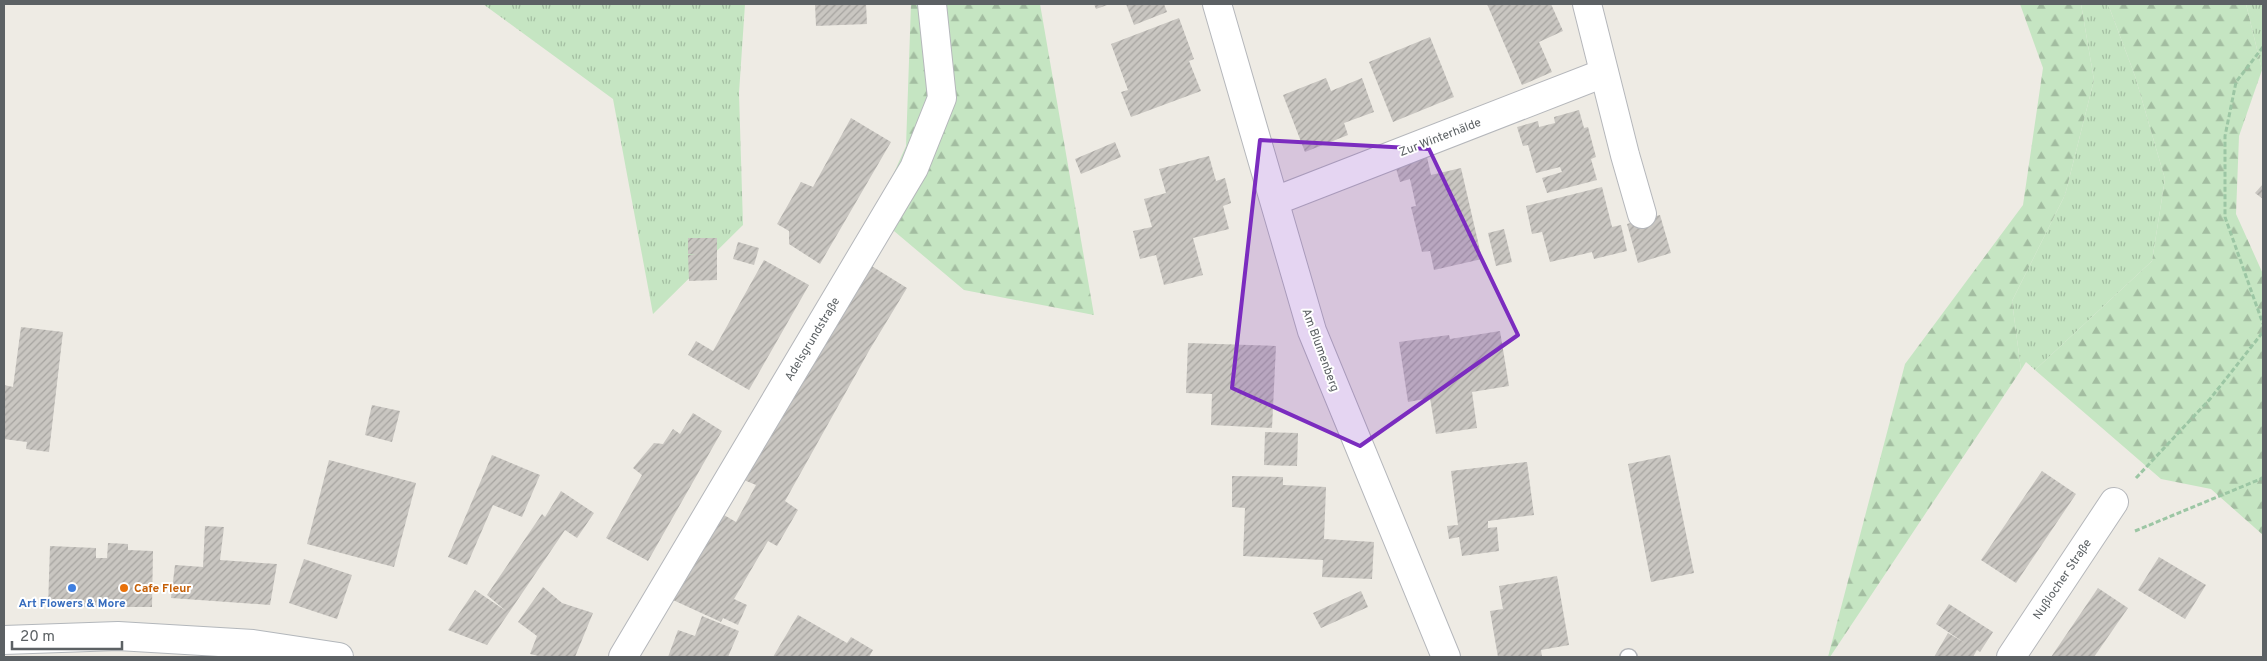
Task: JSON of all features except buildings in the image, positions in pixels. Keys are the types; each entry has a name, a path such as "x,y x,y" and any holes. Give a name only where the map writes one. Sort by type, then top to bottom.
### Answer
{"street":[{"name":"Adelsgrundstraße","path":"623,657 914,168 942,98 932,4"},
{"name":"Am Blumenberg","path":"1217,4 1312,331 1446,657"},
{"path":"1588,4 1604,73 1642,214"},
{"name":"Zur Winterhälde","path":"1275,201 1604,73"},
{"name":"Nußlocher Straße","path":"2011,657 2114,502"},
{"path":"4,640 118,636 253,644 339,657"}],"path":[{"path":"2263,47 2236,82 2224,136 2225,217 2263,324"},
{"path":"2114,502 2210,399 2263,332"},
{"path":"2083,547 2110,542 2263,478"}],"highlighted area":[{"path":"1260,140 1429,149 1518,335 1360,446 1232,388"}],"green space":[{"path":"483,4 745,4 739,93 743,225 653,314 613,99"},
{"path":"911,4 1040,4 1094,315 964,290 875,215 906,146"},
{"path":"2020,4 2081,4 2094,80 2065,195 2012,301 2021,370 1830,657 1828,657 1905,364 2023,205 2043,68"},
{"path":"2081,4 2108,4 2135,76 2165,179 2152,261 2035,370 2026,362 2021,370 2012,301 2065,195 2094,80"},
{"path":"2108,4 2246,4 2262,70 2239,136 2236,214 2263,274 2263,535 2211,489 2161,479 2035,370 2152,261 2165,179 2135,76"},
{"path":"2246,4 2263,4 2262,70"}],"place":[{"name":"Art Flowers & More","path":"72,588"},
{"name":"Cafe Fleur","path":"124,588"}]}
